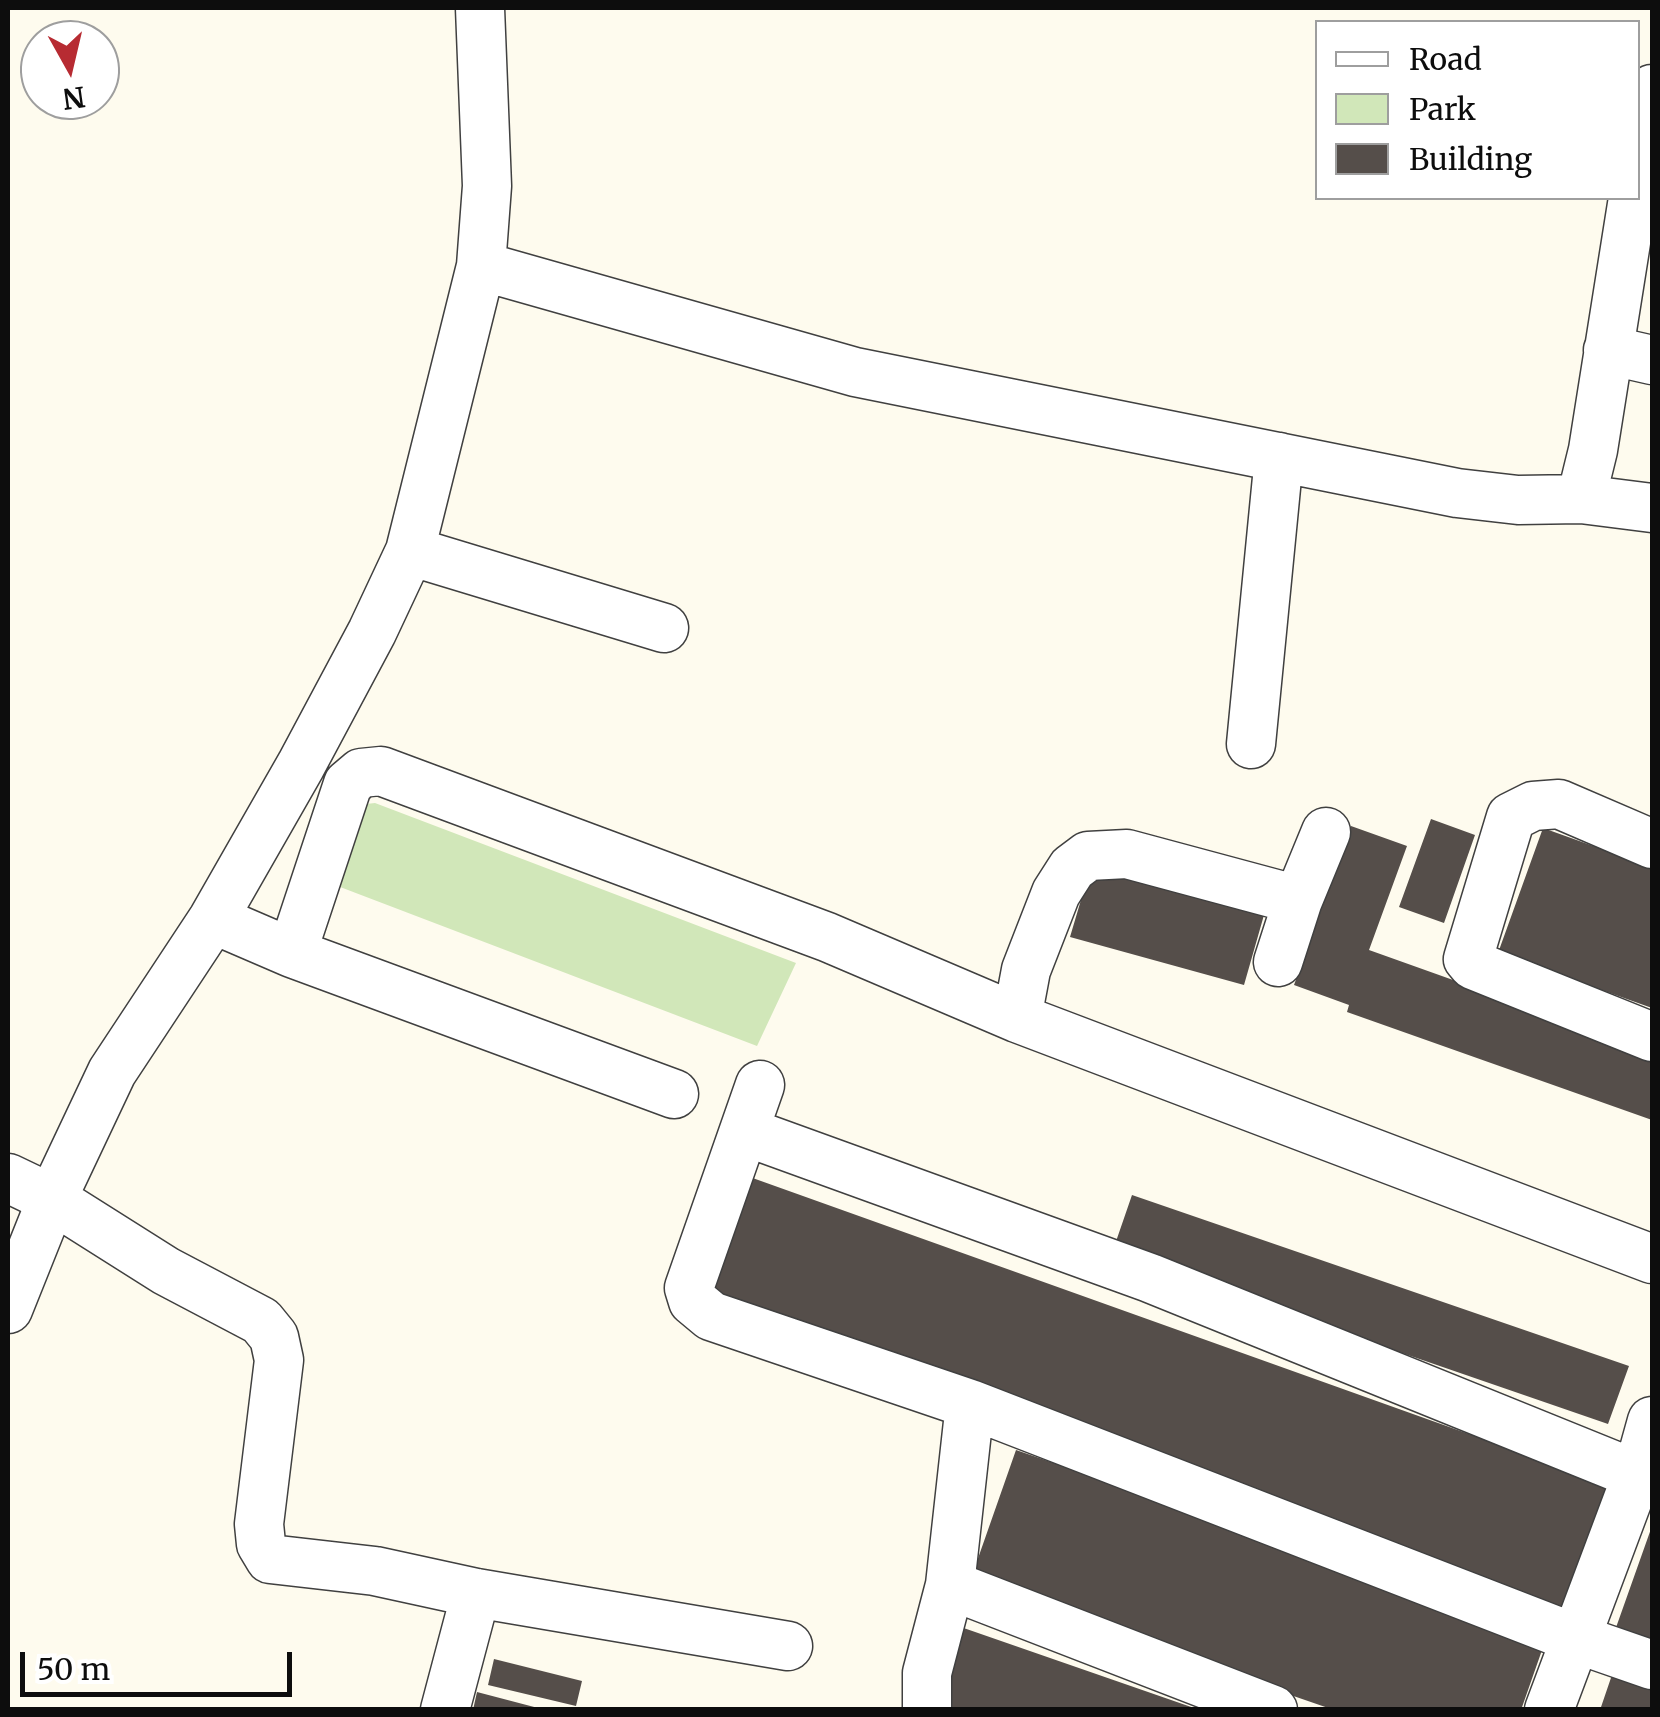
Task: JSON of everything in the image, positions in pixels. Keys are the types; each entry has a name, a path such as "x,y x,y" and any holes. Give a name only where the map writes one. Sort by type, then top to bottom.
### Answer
{"street":[{"path":"8,1308 52,1199 112,1072 212,919 301,764 410,552 481,266 487,186 480,8"},
{"path":"1640,185 1652,88"},
{"path":"1581,500 1630,354 1639,200"},
{"path":"481,266 855,372 1457,492 1652,508"},
{"path":"1251,744 1279,457"},
{"path":"410,552 664,628"},
{"path":"292,953 348,784 361,773 381,771 827,937 1017,1018 1652,1259"},
{"path":"1652,844 1559,804 1533,806 1511,817 1468,959 1473,965 1652,1038"},
{"path":"1278,962 1326,832"},
{"path":"1017,1018 1026,970 1056,893 1072,868 1088,856 1127,854 1298,900"},
{"path":"212,919 292,953 674,1094"},
{"path":"760,1085 688,1288 694,1302 711,1316 970,1404 1652,1665"},
{"path":"744,1130 1150,1278 1645,1478"},
{"path":"8,1178 52,1199 166,1271 260,1322 274,1337 279,1360 259,1524 261,1544 270,1560 375,1572 788,1646"},
{"path":"926,1710 926,1673 950,1585 970,1404"},
{"path":"1550,1710 1645,1478 1652,1421"},
{"path":"950,1585 1273,1710"},
{"path":"445,1710 476,1592"}],"green space":[{"path":"375,803 796,963 757,1046 327,882 357,805"}],"building":[{"path":"1431,819 1475,835 1444,923 1399,907"},
{"path":"1351,826 1407,846 1369,950 1652,1051 1652,1120 1347,1012 1349,1005 1294,985"},
{"path":"1543,828 1652,867 1652,1008 1498,953"},
{"path":"1091,866 1264,915 1244,985 1070,937"},
{"path":"747,1176 1620,1488 1574,1614 701,1302"},
{"path":"1132,1195 1629,1366 1608,1424 1112,1253"},
{"path":"1016,1450 1548,1633 1521,1710 1334,1710 969,1584"},
{"path":"1652,1526 1652,1649 1613,1636"},
{"path":"955,1625 1197,1710 953,1710 928,1701"},
{"path":"494,1659 582,1681 576,1706 488,1685"},
{"path":"1614,1669 1652,1682 1652,1710 1600,1710"},
{"path":"477,1692 538,1708 538,1710 473,1710"}]}
